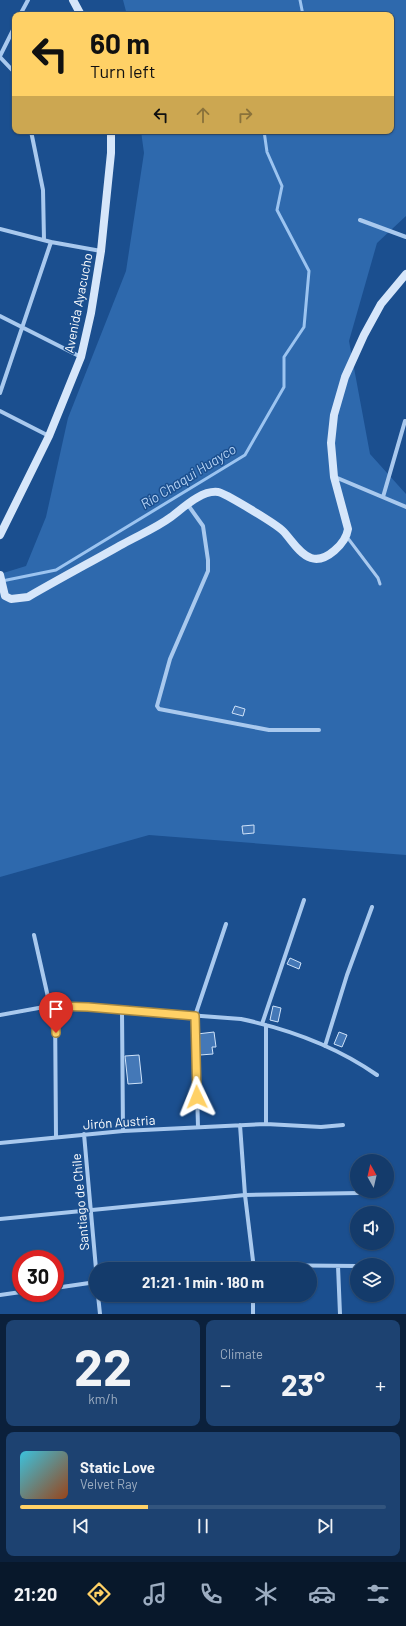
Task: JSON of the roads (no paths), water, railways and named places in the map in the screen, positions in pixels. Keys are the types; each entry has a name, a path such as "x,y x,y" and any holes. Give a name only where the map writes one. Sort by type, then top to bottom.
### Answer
{"street":[{"path":"22,12 28,0"},
{"path":"73,0 79,12"},
{"path":"12,32 0,57 12,70"},
{"path":"32,134 43,190 44,240"},
{"name":"Avenida Ayacucho","path":"0,535 49,436 81,357 91,313 101,251 111,153 111,134"},
{"path":"360,220 406,237"},
{"path":"0,229 51,242 101,251"},
{"path":"0,393 51,242"},
{"path":"0,575 5,596 11,599 28,597 160,525 208,493 216,492 224,494 278,527 310,558 317,558 330,554 347,537 346,519 334,476 332,443 334,415 345,377 364,335 381,304 406,274"},
{"path":"0,316 81,357"},
{"path":"0,412 49,436"},
{"path":"384,497 405,421"},
{"path":"334,476 406,507"},
{"path":"188,505 203,526 208,571 170,658 157,706 159,709 269,730 319,730"},
{"path":"266,1124 264,1024 304,900"},
{"path":"324,1046 347,975 372,907"},
{"path":"198,1127 195,1016 226,924"},
{"path":"34,935 53,1006 56,1136"},
{"path":"0,1015 53,1006 88,1007 122,1011 241,1019 264,1024 324,1046 359,1062 376,1075"},
{"path":"122,1011 123,1131"},
{"name":"Jirón Austria","path":"0,1143 56,1136 198,1127 266,1124 321,1127 343,1125"},
{"path":"240,1125 245,1195 253,1262"},
{"name":"Santiago de Chile","path":"84,1134 96,1262"},
{"path":"0,1219 245,1195 350,1193"},
{"path":"317,1266 350,1266"},
{"path":"338,1266 340,1314"},
{"path":"64,1287 89,1283"},
{"path":"0,1295 12,1293"},
{"path":"99,1302 100,1314"},
{"path":"253,1314 254,1302"}],"lane":[{"path":"347,537 378,578 380,584"}],"waterway":[{"name":"Río Chaqui Huayco","path":"300,0 302,12"},
{"name":"Río Chaqui Huayco","path":"2,581 56,570 245,455 284,387 284,357 304,327 309,271 277,210 282,186 267,152 264,134"}]}
